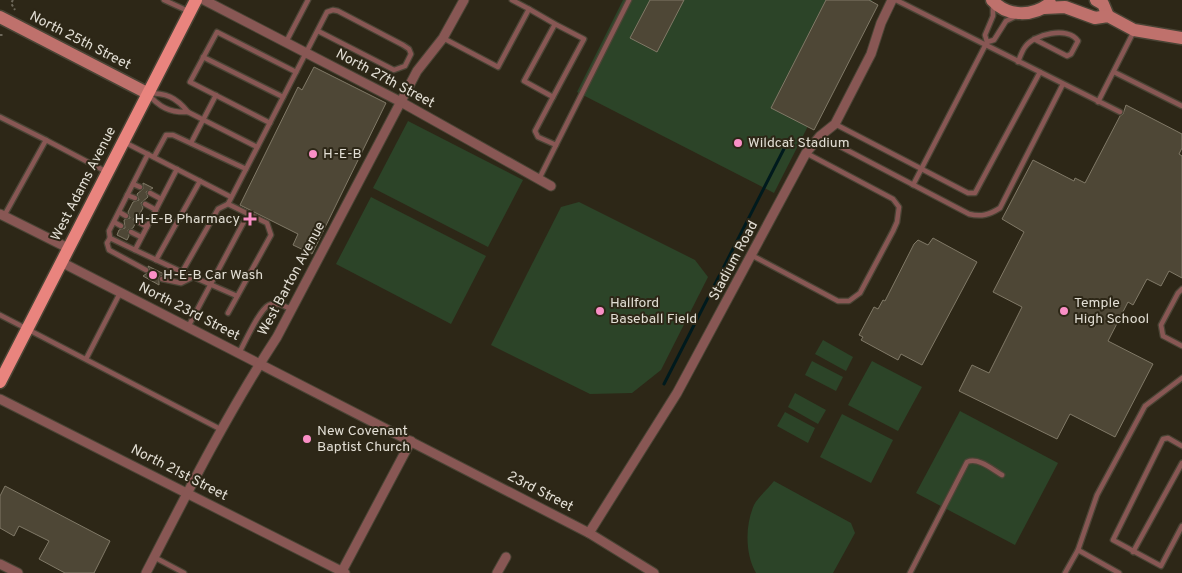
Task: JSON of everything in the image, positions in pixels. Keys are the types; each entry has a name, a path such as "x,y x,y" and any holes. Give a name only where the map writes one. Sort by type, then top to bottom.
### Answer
{"main road":[{"name":"West Adams Avenue","path":"0,382 196,0"}],"street":[{"name":"North 27th Street","path":"204,0 401,102 551,186"},
{"name":"West Barton Avenue","path":"146,573 187,493 292,309 417,70 443,38 464,0"},
{"name":"Stadium Road","path":"589,533 677,393 753,256 806,153 820,136 835,124 871,54 880,23 892,0"},
{"path":"992,0 1008,11 1022,14 1036,12 1049,4 1065,7 1095,18 1108,16 1134,30 1182,38"},
{"path":"1096,0 1103,4 1108,16"},
{"name":"North 25th Street","path":"0,17 147,93"},
{"path":"2,215 68,248"},
{"name":"North 23rd Street","path":"61,262 411,441"},
{"name":"North 21st Street","path":"0,399 342,572"},
{"path":"342,572 411,441"},
{"name":"23rd Street","path":"411,441 589,533 654,573"},
{"path":"497,573 506,557"},
{"path":"0,564 18,573"}],"lane":[{"path":"164,0 189,12"},
{"path":"286,42 308,0"},
{"path":"512,0 584,40 535,130 538,137 556,145"},
{"path":"539,179 629,0"},
{"path":"896,0 1120,112"},
{"path":"912,184 986,44 985,34 994,10 992,0"},
{"path":"443,38 498,67 529,9"},
{"path":"182,272 218,209 228,204 296,72 328,12 333,10 403,45 411,54 405,66 394,70 318,31"},
{"path":"986,44 994,40 1006,21 1022,14"},
{"path":"553,97 524,81 555,24"},
{"path":"1098,102 1134,30"},
{"path":"270,123 190,82 217,32 296,72"},
{"path":"1018,62 1025,47 1034,39 1054,33 1070,35 1078,41 1071,54 1067,56 1034,39"},
{"path":"203,57 283,97"},
{"path":"835,124 968,193 975,193 1040,72"},
{"path":"1114,72 1182,106"},
{"path":"820,136 968,214 977,216 991,214 1000,208 1063,84"},
{"path":"147,93 158,105 174,112 188,112"},
{"path":"147,93 166,93 180,101 188,112 257,147"},
{"path":"191,144 216,95"},
{"path":"0,116 107,172"},
{"path":"154,157 166,135 173,134 246,169"},
{"path":"2,215 46,140"},
{"path":"122,141 231,197"},
{"path":"753,256 838,301 850,301 860,293 893,231 897,222 899,208 893,199 806,153"},
{"path":"146,270 109,250 107,243 110,238 109,231 148,154"},
{"path":"135,250 177,169"},
{"path":"156,260 200,181"},
{"path":"133,184 140,187"},
{"path":"150,193 161,199"},
{"path":"127,195 135,198"},
{"path":"145,204 156,210"},
{"path":"228,204 267,223 271,235 228,313"},
{"path":"119,212 126,216"},
{"path":"188,327 248,214"},
{"path":"137,221 147,227"},
{"path":"114,222 121,226"},
{"path":"131,232 141,237"},
{"path":"110,238 237,296"},
{"path":"162,279 181,283 194,277"},
{"path":"1182,289 1161,325 1161,332 1163,336 1182,346"},
{"path":"86,359 120,292"},
{"path":"239,353 262,312 268,305 276,303 292,309"},
{"path":"0,315 222,430"},
{"path":"1065,573 1078,550 1096,495 1145,406 1182,378"},
{"path":"1161,566 1118,544 1113,540 1113,536 1163,439 1168,438 1182,446"},
{"path":"910,573 967,462 977,461 1002,475"},
{"path":"1133,552 1182,463"},
{"path":"1158,573 1182,526"},
{"path":"1078,550 1119,573"},
{"path":"154,557 184,573"}],"path":[{"path":"13,0 11,3 15,10"}],"green space":[{"name":"Wildcat Stadium","path":"623,0 872,0 774,193 577,92"},
{"path":"408,121 523,180 488,247 373,188"},
{"path":"371,197 486,256 451,324 336,264"},
{"name":"Hallford Baseball Field","path":"579,202 695,260 708,277 661,370 632,393 590,394 491,345 561,207"},
{"path":"823,340 853,357 846,371 815,354"},
{"path":"812,361 843,377 836,391 805,375"},
{"path":"872,361 922,387 898,431 848,405"},
{"path":"795,393 826,410 818,424 788,407"},
{"path":"960,411 1058,463 1015,545 916,493"},
{"path":"785,412 815,428 808,443 777,426"},
{"path":"842,414 893,440 871,483 820,457"},
{"path":"774,481 851,523 855,533 833,573 756,573 748,548 749,521 754,505"}],"building":[{"path":"650,0 684,0 657,52 630,38"},
{"path":"826,0 869,0 878,5 814,130 771,108"},
{"name":"H-E-B","path":"314,67 386,103 312,254 293,245 298,234 240,205 298,87 302,90"},
{"path":"1126,105 1182,134 1182,148 1179,154 1182,156 1182,278 1169,271 1161,286 1147,279 1133,305 1128,302 1108,341 1153,364 1115,437 1070,414 1057,439 959,391 972,365 989,373 1022,307 993,292 1024,232 1002,219 1033,160 1074,181 1075,178 1085,183 1120,116 1123,114"},
{"path":"143,183 153,188 146,192 148,197 141,203 143,208 138,217 133,219 135,224 133,228 128,230 129,236 127,240 117,235 119,230 125,228 124,220 130,218 128,212 133,202 139,200 137,194 143,189"},
{"path":"933,238 977,262 922,365 901,354 898,360 861,340 863,337 859,335 874,307 878,309 883,300 885,301 914,244 918,240 928,245"},
{"name":"H-E-B Car Wash","path":"148,266 164,274 159,277 159,285 143,276 150,271"},
{"path":"5,486 110,541 94,573 65,573 39,559 49,541 19,526 14,536 0,528 0,496"}],"waterway":[{"path":"664,384 789,139"}],"place":[{"name":"Wildcat Stadium","path":"738,143"},
{"name":"H-E-B","path":"313,154"},
{"name":"H-E-B Pharmacy","path":"250,219"},
{"name":"H-E-B Car Wash","path":"153,275"},
{"name":"Hallford Baseball Field","path":"600,311"},
{"name":"Temple High School","path":"1064,311"},
{"name":"New Covenant Baptist Church","path":"307,439"}]}
